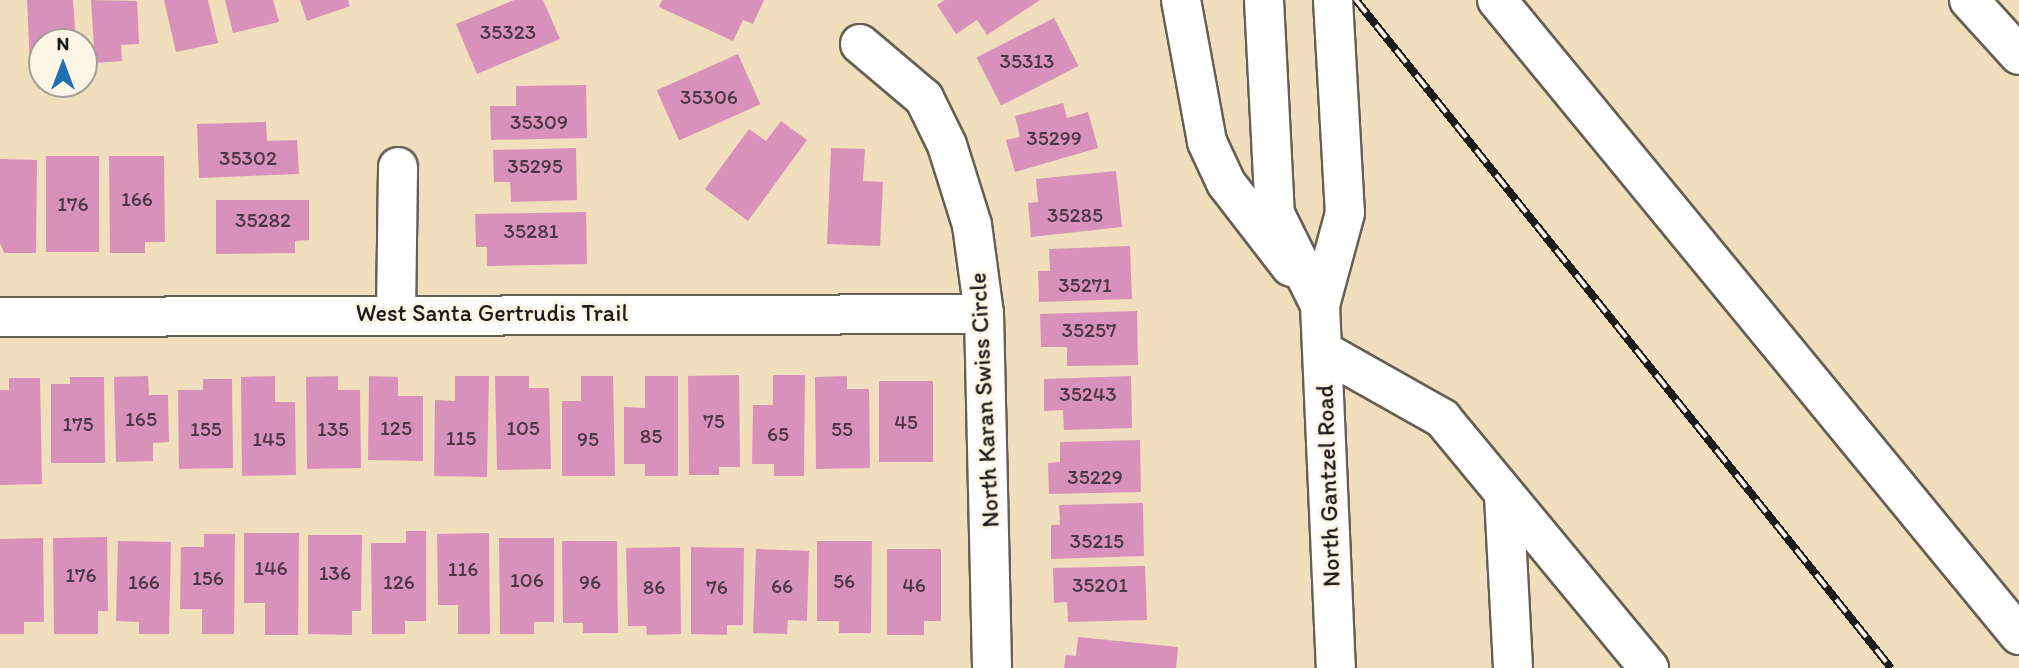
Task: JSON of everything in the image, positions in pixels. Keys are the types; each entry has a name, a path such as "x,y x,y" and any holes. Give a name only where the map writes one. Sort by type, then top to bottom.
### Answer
{"street":[{"path":"1181,0 1207,142 1226,183 1320,304"},
{"name":"North Gantzel Road","path":"1264,0 1275,214 1320,304"},
{"name":"North Gantzel Road","path":"1333,0 1345,213 1320,304 1336,668"},
{"path":"1496,0 2019,635"},
{"path":"1969,0 2019,55"},
{"name":"North Karan Swiss Circle","path":"860,44 924,99 947,145 972,225 984,314 992,668"},
{"path":"396,313 398,167"},
{"name":"West Santa Gertrudis Trail","path":"0,317 396,313 984,314"},
{"path":"1322,351 1442,418 1636,667"},
{"path":"1504,496 1513,668"}],"building":[{"path":"27,0 73,0 75,28 28,28"},
{"path":"91,0 137,1 139,44 121,45 122,61 98,63 98,28 93,28"},
{"path":"164,0 208,0 218,43 176,52"},
{"path":"225,0 273,0 279,22 233,33"},
{"path":"300,0 348,0 350,6 307,21"},
{"path":"514,0 543,0 560,39 477,74 456,24"},
{"path":"662,0 764,0 753,24 743,20 733,41 659,7"},
{"path":"945,0 1040,0 987,35 977,20 956,34 937,5"},
{"path":"1054,18 1079,66 1001,106 976,57"},
{"path":"738,54 760,104 679,140 657,90"},
{"path":"586,85 587,138 491,140 490,106 516,106 516,86"},
{"path":"1063,103 1067,118 1088,112 1098,148 1015,172 1006,140 1020,137 1015,116"},
{"path":"781,121 807,140 748,221 705,189 749,129 766,141"},
{"path":"266,122 267,141 297,140 299,174 199,178 197,124"},
{"path":"576,148 577,200 511,202 510,182 494,182 493,150"},
{"path":"831,148 865,149 863,181 883,182 880,246 827,244"},
{"path":"46,156 99,156 99,252 46,252"},
{"path":"109,156 164,156 165,242 145,242 145,253 110,253"},
{"path":"0,159 37,160 36,253 4,253 0,243"},
{"path":"1116,171 1122,227 1031,237 1028,203 1038,202 1036,179"},
{"path":"216,200 309,200 309,240 295,241 295,253 216,254"},
{"path":"586,212 587,264 487,266 487,247 476,247 475,214"},
{"path":"1130,246 1132,299 1039,302 1038,271 1050,271 1049,249"},
{"path":"1137,311 1138,365 1067,366 1067,347 1041,347 1040,314"},
{"path":"739,375 740,467 719,467 719,475 689,475 688,376"},
{"path":"773,375 805,375 804,476 774,476 774,464 752,464 753,405 773,405"},
{"path":"148,376 149,395 168,395 169,442 153,443 153,461 116,462 114,377"},
{"path":"275,376 275,402 295,402 296,475 242,476 241,377"},
{"path":"338,376 338,390 360,390 361,468 307,469 306,377"},
{"path":"369,376 398,377 398,396 423,396 423,461 368,460"},
{"path":"455,376 489,376 487,477 434,476 435,400 455,401"},
{"path":"495,376 529,376 529,388 549,388 551,469 497,470"},
{"path":"581,376 613,376 615,476 562,476 562,401 581,401"},
{"path":"645,376 678,376 678,476 645,476 645,464 624,464 624,407 645,408"},
{"path":"847,376 847,389 869,389 870,468 816,469 815,377"},
{"path":"1131,376 1132,428 1064,430 1063,410 1044,411 1044,379"},
{"path":"70,377 104,377 105,463 51,463 51,384 70,384"},
{"path":"9,378 40,378 42,484 0,485 0,390 9,390"},
{"path":"203,379 232,379 233,468 179,469 178,390 203,390"},
{"path":"879,381 933,381 933,462 879,462"},
{"path":"1140,440 1141,492 1049,494 1048,463 1060,462 1060,442"},
{"path":"1143,503 1144,556 1051,559 1051,525 1060,525 1059,505"},
{"path":"406,531 426,531 426,621 405,621 405,634 372,634 371,543 406,543"},
{"path":"244,533 299,533 298,635 265,635 265,603 244,603"},
{"path":"489,533 490,634 458,634 458,605 438,605 437,534"},
{"path":"204,534 235,534 234,634 202,634 202,609 180,609 181,547 204,547"},
{"path":"308,535 362,535 361,611 352,611 352,635 308,634"},
{"path":"107,537 108,611 98,611 98,634 54,634 53,538"},
{"path":"43,538 44,622 24,622 24,634 0,634 0,539"},
{"path":"499,538 554,538 554,622 534,622 534,634 500,634"},
{"path":"118,541 171,542 169,634 139,634 139,622 116,621"},
{"path":"562,541 617,541 618,633 583,633 583,623 563,623"},
{"path":"817,541 872,541 871,633 839,633 839,621 817,621"},
{"path":"680,547 681,634 647,635 646,626 628,626 626,548"},
{"path":"691,547 744,548 743,625 727,625 727,635 691,634"},
{"path":"756,549 809,551 807,621 788,620 787,634 753,633"},
{"path":"887,549 941,549 941,621 924,621 924,635 887,635"},
{"path":"1145,566 1147,620 1068,622 1067,602 1054,603 1053,568"},
{"path":"1078,637 1178,647 1176,668 1064,668 1066,655 1076,656"}],"railway":[{"path":"1356,0 1891,668"}]}
